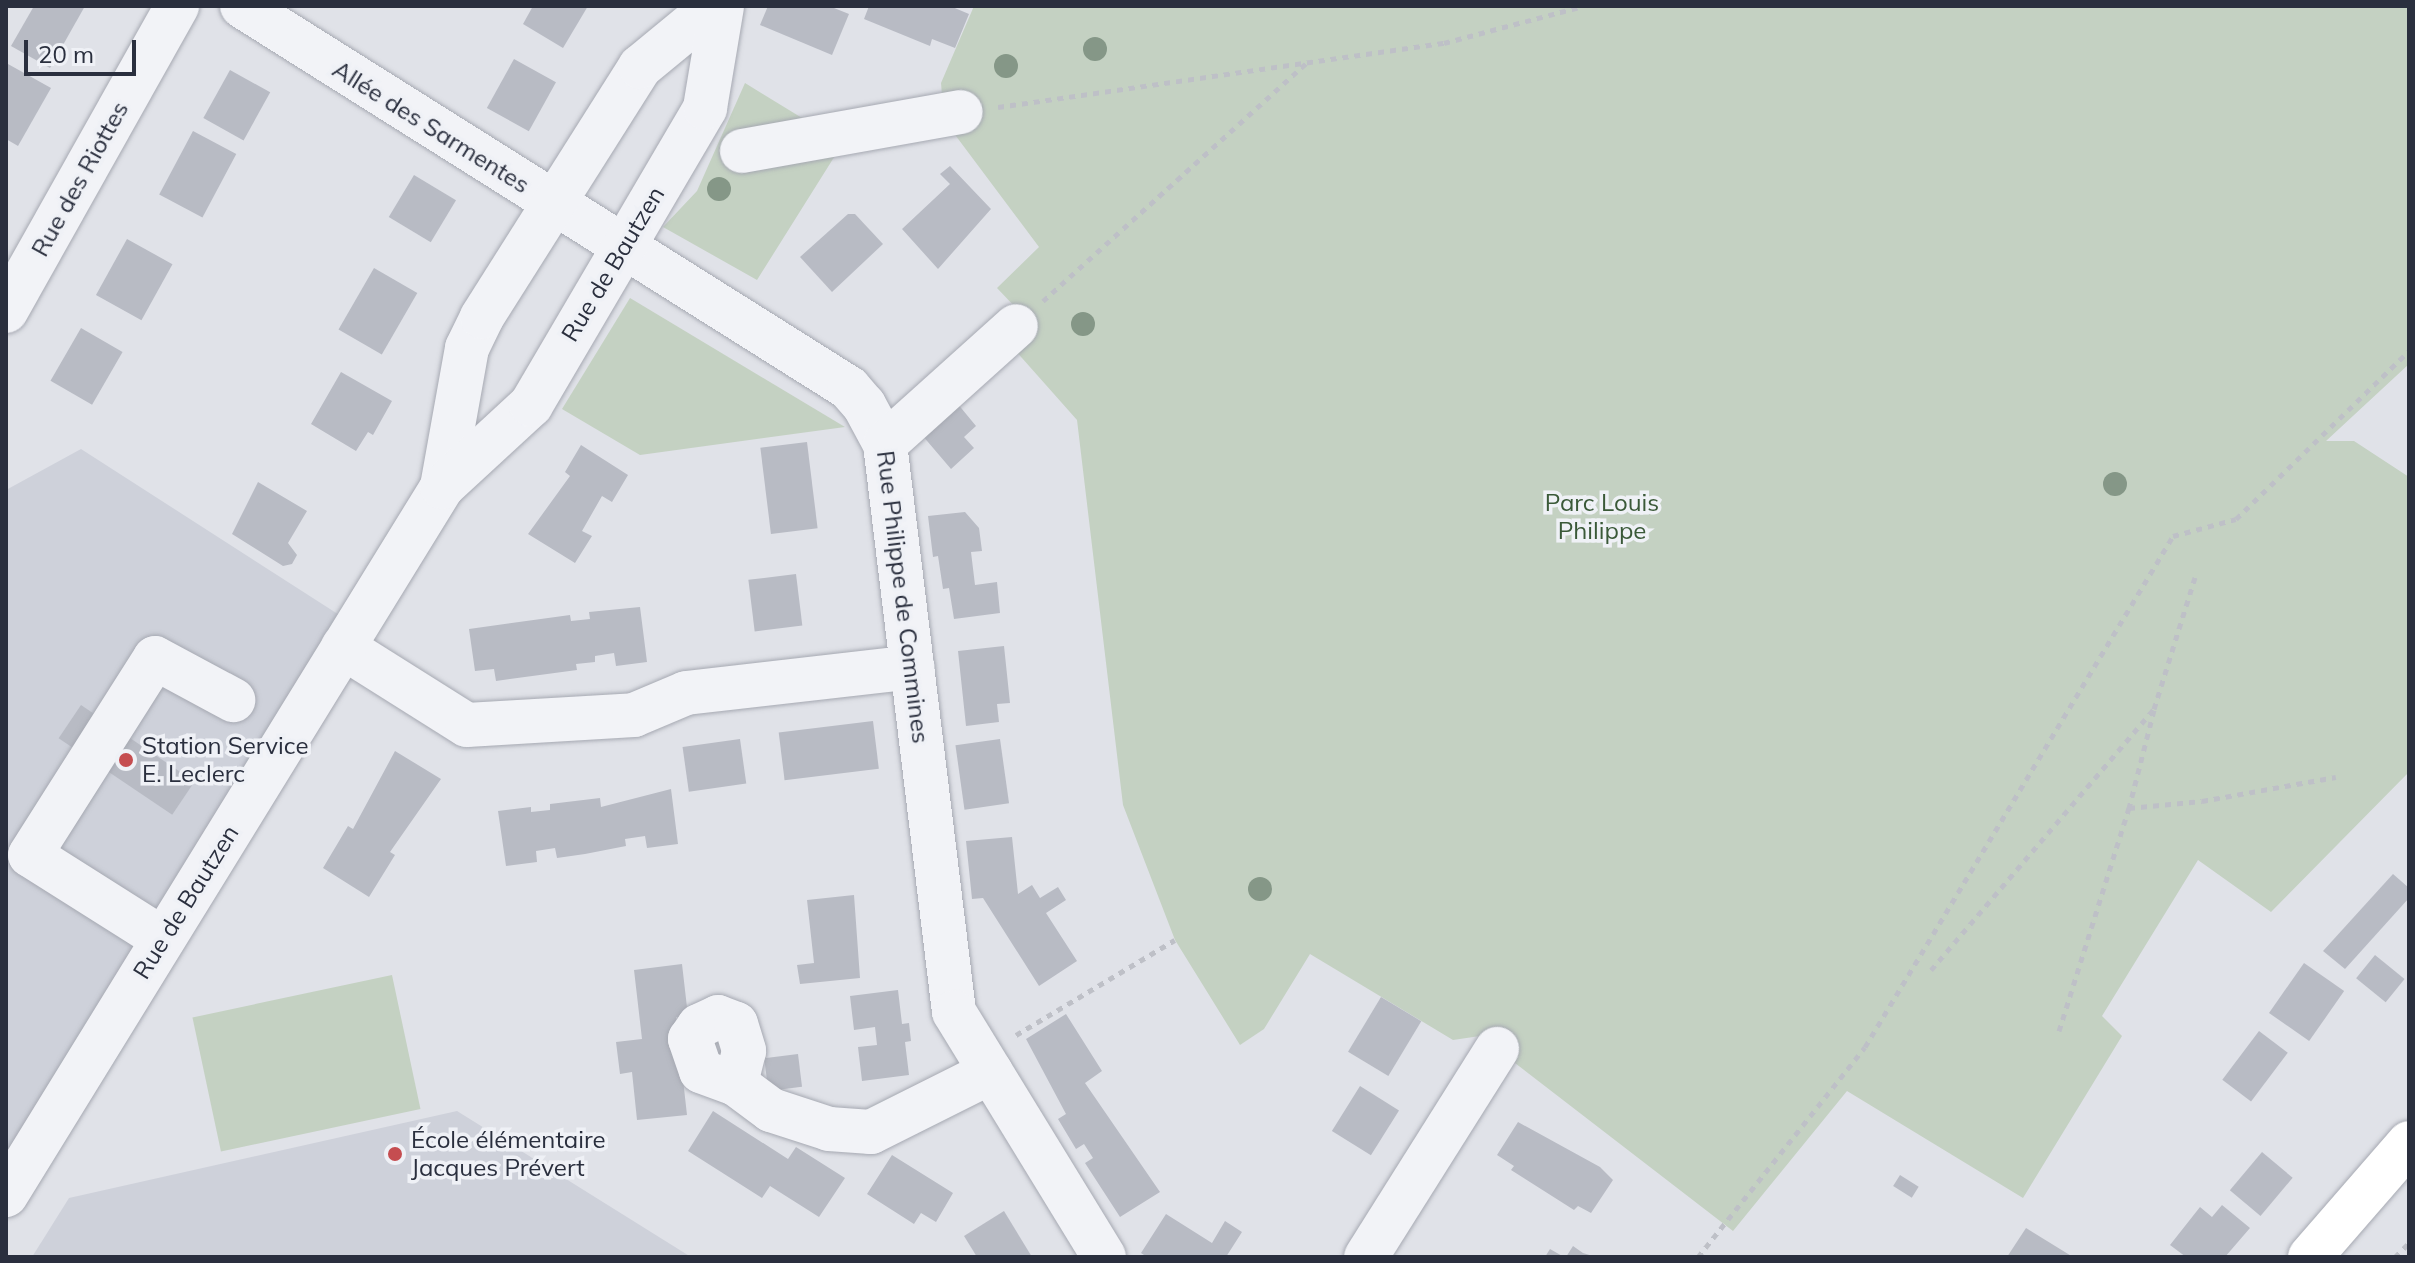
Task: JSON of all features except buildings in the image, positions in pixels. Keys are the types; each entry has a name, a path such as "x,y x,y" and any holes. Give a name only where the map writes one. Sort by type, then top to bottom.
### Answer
{"main road":[{"path":"2310,1257 2409,1143"}],"street":[{"name":"Rue des Riottes","path":"6,311 177,6"},
{"name":"Allée des Sarmentes","path":"242,6 621,248"},
{"name":"Rue de Bautzen","path":"442,487 467,348 640,67 714,6"},
{"name":"Rue de Bautzen","path":"6,1195 442,487 531,405 705,108 722,6"},
{"path":"697,122 759,162 961,112"},
{"name":"Rue Philippe de Commines","path":"621,248 849,388 885,444 954,1012 1104,1257"},
{"path":"885,444 1016,326"},
{"path":"343,647 467,725 634,715 686,693 913,667"},
{"path":"163,939 30,855 155,658 233,700"},
{"path":"1366,1257 1497,1049"},
{"path":"736,1084 771,1110 829,1129 871,1132 986,1064"}],"path":[{"path":"961,112 1481,37 1583,6"},
{"path":"1016,326 1286,77 1313,59"},
{"path":"1698,1257 1865,1047 2173,536 2215,529 2236,519 2409,351"},
{"path":"2059,1031 2129,808 2154,709 2195,577"},
{"path":"1931,970 2154,709"},
{"path":"2129,808 2202,801 2336,777"},
{"path":"986,1064 1175,940"},
{"path":"2395,1257 2409,1243"}],"shaded area":[{"path":"81,449 344,618 6,1157 6,490"},
{"name":"École élémentaire Jacques Prévert","path":"457,1111 691,1257 32,1257 69,1198"}],"green space":[{"name":"Parc Louis Philippe","path":"974,6 2409,6 2409,364 2326,441 2354,441 2409,477 2409,772 2271,912 2198,860 2102,1016 2122,1036 2023,1198 1847,1091 1733,1231 1480,1036 1453,1040 1310,954 1264,1029 1240,1045 1175,940 1123,805 1077,420 1015,350 1017,309 997,288 1039,247 944,120 941,83"},
{"path":"745,83 843,143 757,280 663,227 697,191"},
{"path":"630,298 845,427 640,455 562,409"},
{"path":"392,975 420,1109 221,1151 192,1017"}],"place":[{"name":"Station Service E. Leclerc","path":"126,760"},
{"name":"École élémentaire Jacques Prévert","path":"395,1154"}]}
